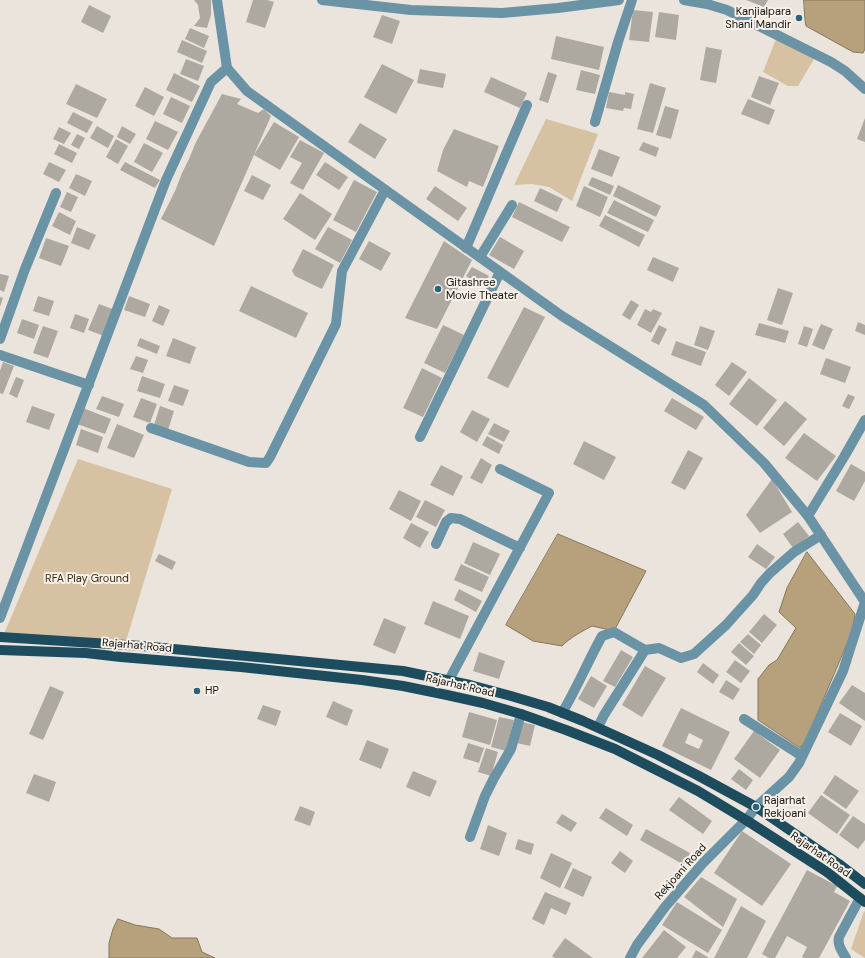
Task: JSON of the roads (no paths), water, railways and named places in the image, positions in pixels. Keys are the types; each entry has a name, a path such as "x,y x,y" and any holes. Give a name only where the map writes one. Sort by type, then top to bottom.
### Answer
{"main road":[{"name":"Rajarhat Road","path":"0,637 158,647 402,671 449,680 511,696 548,707 598,727 658,755 756,807 839,864 865,884"},
{"name":"Rajarhat Road","path":"0,650 86,653 362,680 447,695 521,714 615,749 698,791 827,872 862,900"}],"street":[{"path":"217,0 227,68 247,91 562,316 704,405 764,463 808,516 865,602"},
{"path":"322,0 411,10 502,13 558,8 619,0"},
{"path":"595,122 618,42 632,0"},
{"path":"684,0 708,4 727,10 831,62 845,71 865,89"},
{"path":"0,618 166,180 210,82 227,68"},
{"path":"466,248 527,105"},
{"path":"152,428 249,462 266,462 270,457 336,324 342,270 385,190"},
{"path":"0,339 25,268 56,193"},
{"path":"480,257 512,205"},
{"path":"420,437 500,272"},
{"path":"0,355 89,385"},
{"path":"808,516 865,420"},
{"path":"449,680 549,493 500,469"},
{"path":"436,544 446,522 452,518 460,519 520,548"},
{"path":"562,712 602,636 614,632 645,650 659,648 680,658 694,654 726,625 753,595 770,572 794,552 821,535"},
{"name":"Rekjoani Road","path":"630,958 637,945 665,907 704,863 746,820 756,807 789,777 799,764 843,671 865,602"},
{"path":"598,727 645,650"},
{"path":"470,837 485,796 510,749 521,714"},
{"path":"744,719 802,756"},
{"path":"846,958 839,945 839,937 862,900"}],"place":[{"name":"Kanjialpara Shani Mandir","path":"799,18"},
{"name":"Gitashree Movie Theater","path":"438,289"},
{"name":"HP","path":"197,691"},
{"name":"Rajarhat Rekjoani","path":"756,807"}],"park label":[{"name":"RFA Play Ground","path":"87,579"}]}
